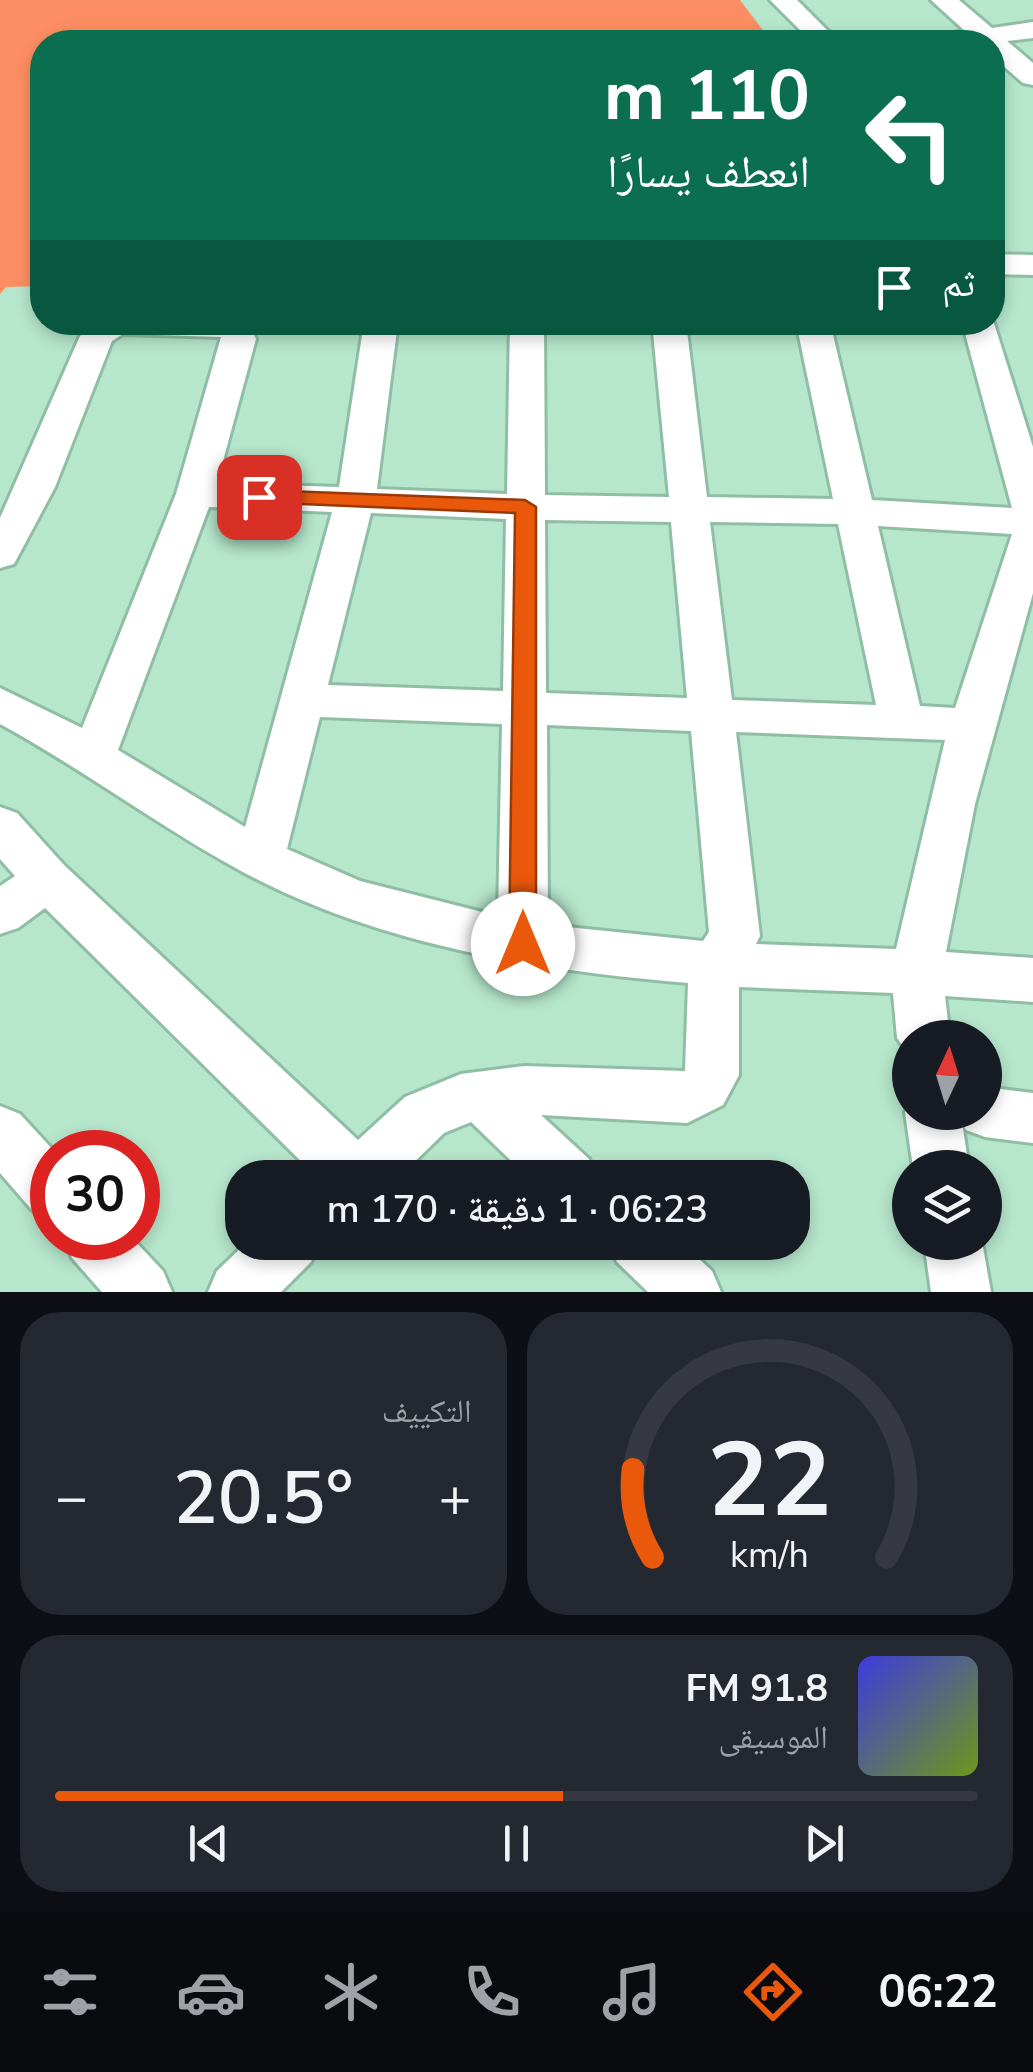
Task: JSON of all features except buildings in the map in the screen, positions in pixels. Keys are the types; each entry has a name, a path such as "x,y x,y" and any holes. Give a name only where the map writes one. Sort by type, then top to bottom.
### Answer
{"street":[{"path":"783,0 814,30"},
{"path":"944,0 979,30"},
{"path":"1005,34 1033,30"},
{"path":"1005,53 1033,77"},
{"path":"1005,265 1033,266"},
{"path":"0,555 36,487 99,335"},
{"path":"93,758 195,494 238,335"},
{"path":"260,857 363,470 379,335"},
{"path":"523,944 526,335"},
{"path":"377,1160 431,1110 481,1095 535,1091 687,1098 704,1088 712,1074 714,966 735,936 671,335"},
{"path":"816,335 902,723"},
{"path":"983,335 1033,513"},
{"path":"195,494 525,507 854,512 1033,522"},
{"path":"922,1020 917,972 929,898 974,725 1016,633 1033,530"},
{"path":"304,700 974,725"},
{"path":"0,704 260,857 348,898 523,944 714,966 1033,980"},
{"path":"0,826 48,879 339,1160"},
{"path":"0,913 48,879"},
{"path":"481,1095 550,1160"},
{"path":"1002,1114 1033,1118"},
{"path":"0,1132 30,1167"},
{"path":"113,1260 142,1292"},
{"path":"238,1292 271,1260"},
{"path":"657,1260 691,1292"},
{"path":"956,1260 961,1292"}],"shaded area":[{"path":"0,0 740,0 763,30 30,30 30,286 6,287 0,294"}],"route":[{"path":"259,497 525,507 523,944"}]}
